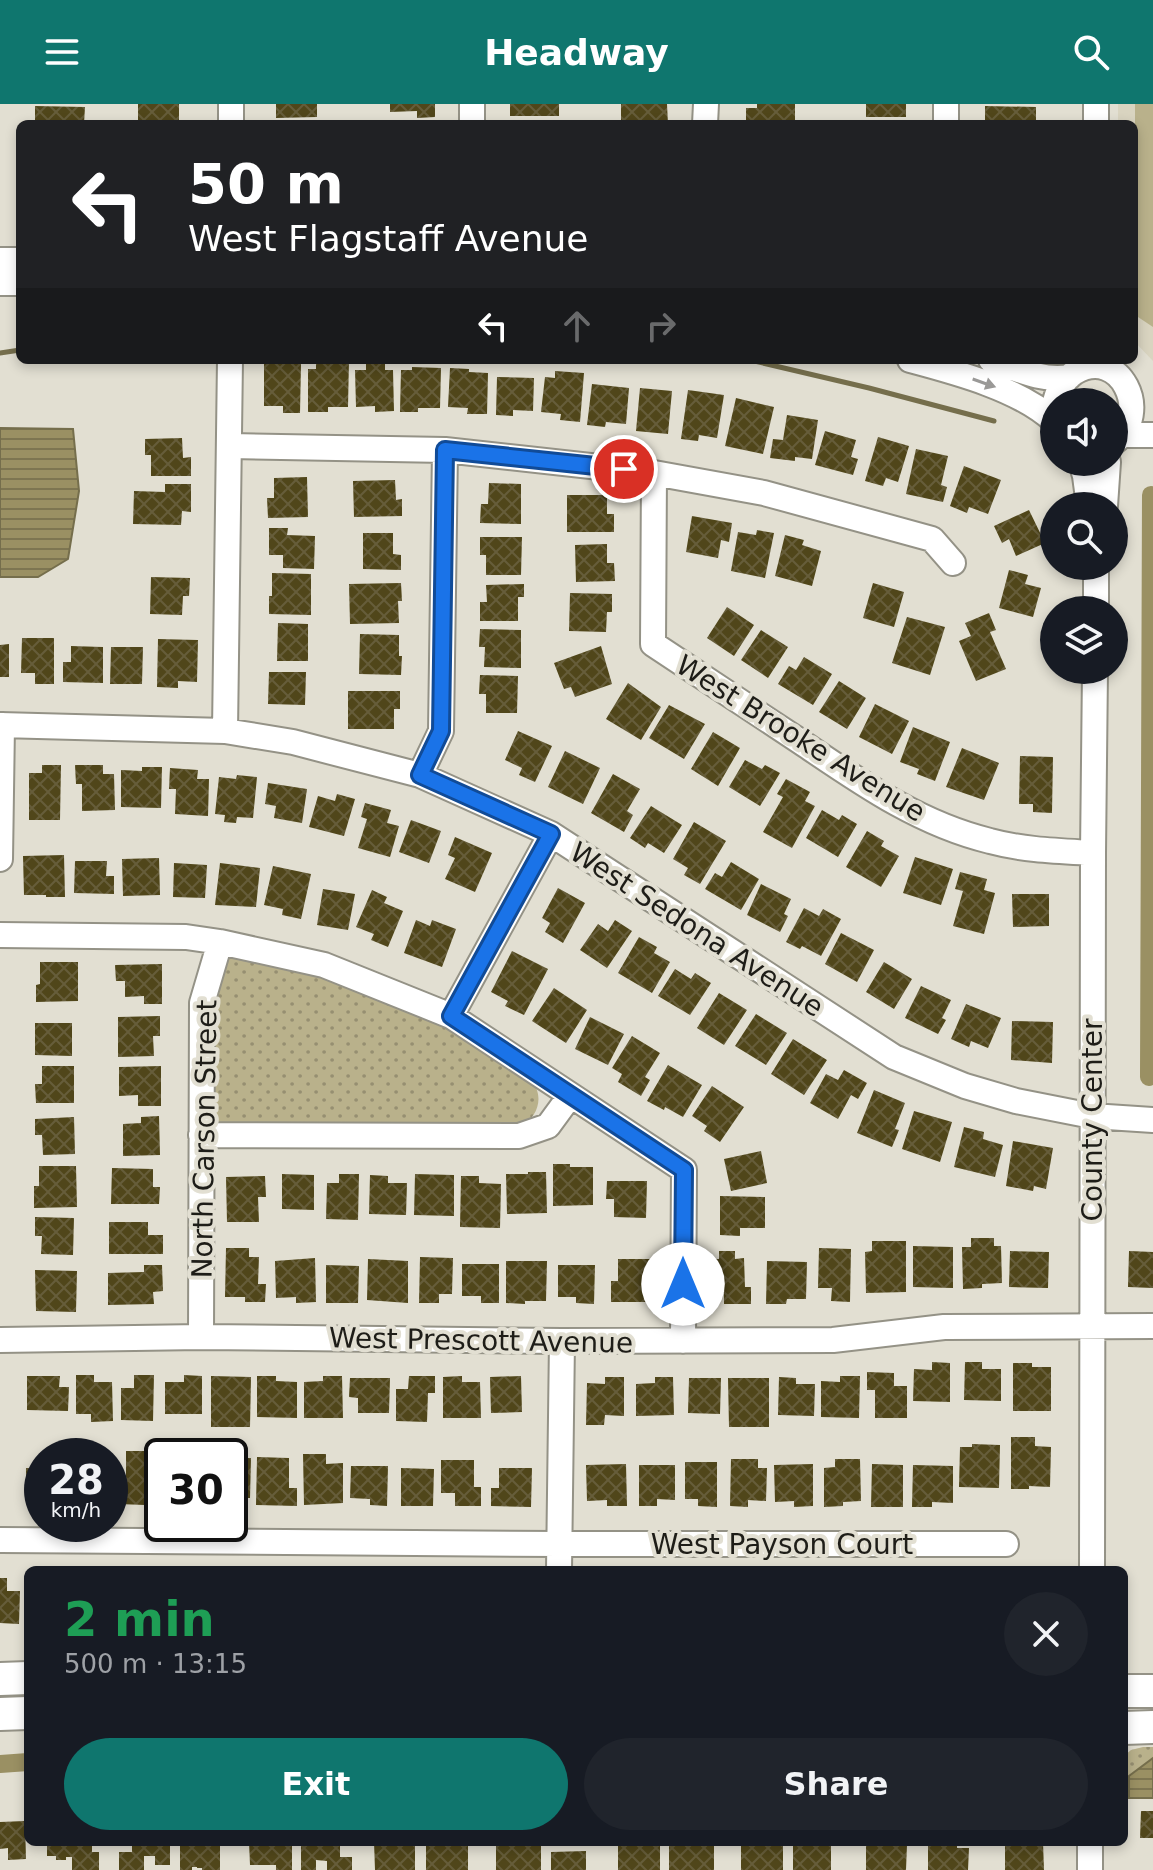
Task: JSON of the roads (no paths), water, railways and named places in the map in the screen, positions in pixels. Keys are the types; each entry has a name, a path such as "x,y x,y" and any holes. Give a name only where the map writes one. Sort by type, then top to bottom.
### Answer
{"main road":[{"path":"0,1679 24,1678"},
{"path":"1128,1691 1153,1691"},
{"path":"0,1714 24,1713"},
{"path":"1128,1728 1153,1727"}],"street":[{"path":"225,731 230,364"},
{"path":"925,364 1026,399 1040,410"},
{"path":"1003,364 1055,378 1085,368 1111,370 1131,384 1134,414 1128,429"},
{"path":"1060,388 1076,370"},
{"path":"1128,442 1153,435"},
{"path":"230,446 445,450 654,473 764,493 932,539 953,563"},
{"path":"420,775 441,731 445,450"},
{"name":"West Brooke Avenue","path":"654,473 653,644 870,789 927,819 998,843 1050,851 1093,853"},
{"name":"County Center","path":"1092,1566 1095,684"},
{"path":"0,859 1,725"},
{"name":"West Sedona Avenue","path":"1,725 225,731 293,742 420,775 551,834 894,1057 965,1086 1016,1101 1092,1116 1153,1120"},
{"path":"451,1016 551,834"},
{"path":"0,935 186,937 220,942 324,965 451,1016 684,1170 683,1341"},
{"name":"North Carson Street","path":"201,1337 202,1003 220,942"},
{"path":"201,1135 519,1136 548,1126 570,1096"},
{"name":"West Prescott Avenue","path":"0,1340 201,1337 833,1340 919,1328 1153,1326"},
{"path":"559,1566 562,1341"},
{"name":"West Payson Court","path":"0,1540 1006,1544"},
{"path":"1090,1846 1090,1870"}],"waterway":[{"path":"0,353 16,351"},
{"path":"767,364 994,421"},
{"path":"1149,1077 1151,495"},
{"path":"0,1764 24,1762"}]}
